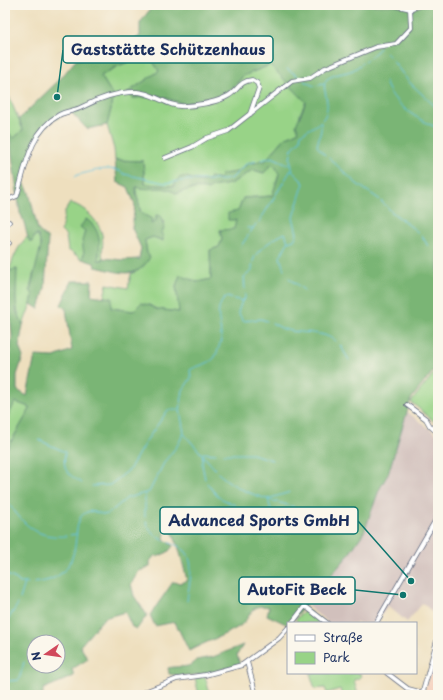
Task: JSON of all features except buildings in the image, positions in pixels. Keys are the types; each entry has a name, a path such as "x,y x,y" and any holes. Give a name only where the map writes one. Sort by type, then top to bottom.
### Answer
{"street":[{"path":"397,5 410,8 419,5"},
{"path":"165,158 192,147 207,138 228,131 292,81 310,78 325,68 376,46 396,44 411,28 410,8"},
{"path":"5,201 16,196 27,158 42,131 54,118 64,112 115,94 129,92 146,93 166,103 186,106 226,97 242,83 252,80 257,83 259,88 250,114"},
{"path":"408,405 426,419 430,426 438,433"},
{"path":"377,622 438,516"},
{"path":"293,622 305,606 326,622"},
{"path":"137,695 177,680 205,675 247,662 279,638 287,629"},
{"path":"388,674 408,689 423,694 438,636"},
{"path":"247,662 256,695"}],"shaded area":[{"path":"407,412 438,435 438,618 423,603 407,622 388,606 377,622 328,622 307,606 364,532 379,490 388,474"},
{"path":"438,643 438,695 424,695"}],"green space":[{"path":"153,5 394,5 414,9 423,5 438,5 438,365 411,399 388,474 379,490 364,532 347,557 326,581 322,582 292,622 287,622 287,625 267,615 269,607 258,607 254,609 240,626 189,651 175,622 155,626 150,615 173,582 181,583 187,580 179,549 167,518 164,539 173,546 168,552 157,557 155,555 150,561 150,567 139,571 131,584 134,596 147,615 137,629 132,627 125,612 104,618 80,646 88,659 72,669 74,676 43,689 43,695 11,695 5,690 5,452 30,409 29,407 15,402 5,424 5,377 9,363 12,336 8,293 9,271 17,269 17,312 23,325 19,347 23,357 17,375 17,390 27,396 35,356 54,357 72,350 66,309 61,305 72,281 92,281 91,295 112,298 111,308 133,311 141,303 156,309 179,312 176,286 180,275 197,282 211,279 210,250 219,247 222,239 220,230 234,229 236,220 228,220 228,213 238,211 243,198 272,196 279,174 275,166 271,165 264,173 253,170 230,184 212,187 208,190 188,190 177,194 161,188 147,189 136,187 141,213 152,219 151,224 156,221 156,215 161,216 164,227 161,233 163,236 163,241 153,237 145,240 147,253 150,257 145,265 139,270 126,273 95,267 94,263 82,259 84,254 82,241 85,231 80,227 86,219 95,227 99,237 100,248 98,260 103,260 103,258 123,260 139,259 141,248 132,228 135,205 128,187 117,182 115,160 143,161 145,184 174,186 180,178 183,177 198,181 209,180 210,177 219,179 222,174 237,172 250,162 254,163 261,160 264,162 285,138 299,131 296,125 306,102 270,65 243,76 226,95 184,104 160,96 133,98 127,93 159,71 148,54 118,66 101,76 114,97 107,125 87,129 70,111 49,123 35,141 22,179 29,192 38,230 48,239 45,288 39,309 31,304 33,295 30,290 41,246 38,235 35,235 32,242 30,242 20,213 9,134 14,138 23,130 19,119 60,79 76,60 109,51 133,41 140,36 140,23"},
{"path":"149,54 159,71 128,92 133,98 160,96 184,104 232,90 243,76 270,65 306,101 300,114 299,131 285,138 264,162 250,162 237,172 226,174 219,179 210,177 209,180 202,181 184,177 174,186 145,184 143,161 115,160 114,149 107,125 114,97 101,76 118,66"},
{"path":"5,87 23,130 14,138 10,134 5,121"},
{"path":"271,165 275,166 280,173 272,196 243,198 234,230 220,230 222,239 219,247 210,250 211,279 197,282 180,276 176,286 180,312 156,309 149,305 133,311 111,308 104,297 107,284 128,288 131,274 139,270 147,253 145,240 153,237 162,240 160,234 164,222 156,216 156,221 151,224 149,218 141,213 135,187 172,189 177,194 185,190 230,184 253,170 264,173"},
{"path":"70,203 80,207 90,215 101,230 103,238 103,260 98,260 99,243 97,232 91,223 86,219 81,227 85,231 84,253 82,259 68,250 66,236 61,231 65,211"},
{"path":"35,235 38,235 41,246 30,290 33,295 31,304 23,325 16,305 15,283 17,269 9,271 18,248 27,237 32,242"},
{"path":"438,368 438,427 435,425 436,423 411,402"},
{"path":"15,401 29,407 30,409 5,452 5,424"},
{"path":"306,609 323,622 297,622 296,619"},
{"path":"243,645 237,655 240,664 214,672 196,675 187,676 169,674 168,668 191,665 197,660 213,657"},
{"path":"310,674 360,674 361,677 354,680 358,695 342,695 340,689 327,693 325,688 315,689"},
{"path":"205,676 210,695 199,695 195,678"}],"waterway":[{"path":"245,289 244,277 252,271 253,261 258,252 271,241 285,233 288,242 294,240 297,234 293,217 304,183 293,172 290,159 292,149 300,140 301,134 318,123 325,116 327,111 324,88 326,80 332,76 353,70 380,48"},
{"path":"386,52 389,56"},
{"path":"392,60 409,82 438,109"},
{"path":"287,69 298,76"},
{"path":"304,81 314,86 324,84"},
{"path":"385,81 388,89 399,104 421,120 438,128"},
{"path":"321,123 317,146 325,155"},
{"path":"261,160 272,157 290,165"},
{"path":"329,158 357,184 379,199 392,212 419,233"},
{"path":"74,177 89,172 108,169 165,183 189,180 225,180 232,178 246,164 256,161"},
{"path":"259,222 291,170"},
{"path":"241,246 256,224"},
{"path":"247,228 253,228"},
{"path":"422,236 428,246"},
{"path":"284,270 280,257 288,242"},
{"path":"289,278 305,291"},
{"path":"34,583 52,579 63,572 70,563 74,553 78,523 81,516 90,511 108,514 127,498 149,492 165,461 177,446 184,433 180,410 183,390 191,378 190,370 212,360 215,357 221,337 219,315 220,305 226,297 242,301 245,298 245,294"},
{"path":"242,301 238,312 243,321 261,319 267,321"},
{"path":"272,323 281,328 293,331 325,335 336,341"},
{"path":"340,345 349,360"},
{"path":"92,486 110,485 129,470 146,441 168,410 179,410"},
{"path":"184,434 215,469"},
{"path":"39,440 65,452 65,468 72,477 82,483"},
{"path":"205,479 202,464 203,453 216,454"},
{"path":"224,454 252,454 272,460"},
{"path":"218,473 245,491 294,507"},
{"path":"207,483 218,497 235,505"},
{"path":"274,521 268,499 290,492"},
{"path":"145,494 145,517"},
{"path":"5,499 17,515 37,532 45,535 66,536"},
{"path":"146,522 150,530 156,536 183,549 187,554 191,566 187,601"},
{"path":"70,535 76,534"},
{"path":"5,574 16,579 20,583 28,583"},
{"path":"20,599 25,583"},
{"path":"9,618 18,604"},
{"path":"9,681 19,680 24,662"}],"place":[{"name":"Gaststätte Schützenhaus","path":"57,97"},
{"name":"Advanced Sports GmbH","path":"411,581"},
{"name":"AutoFit Beck","path":"403,595"}]}
